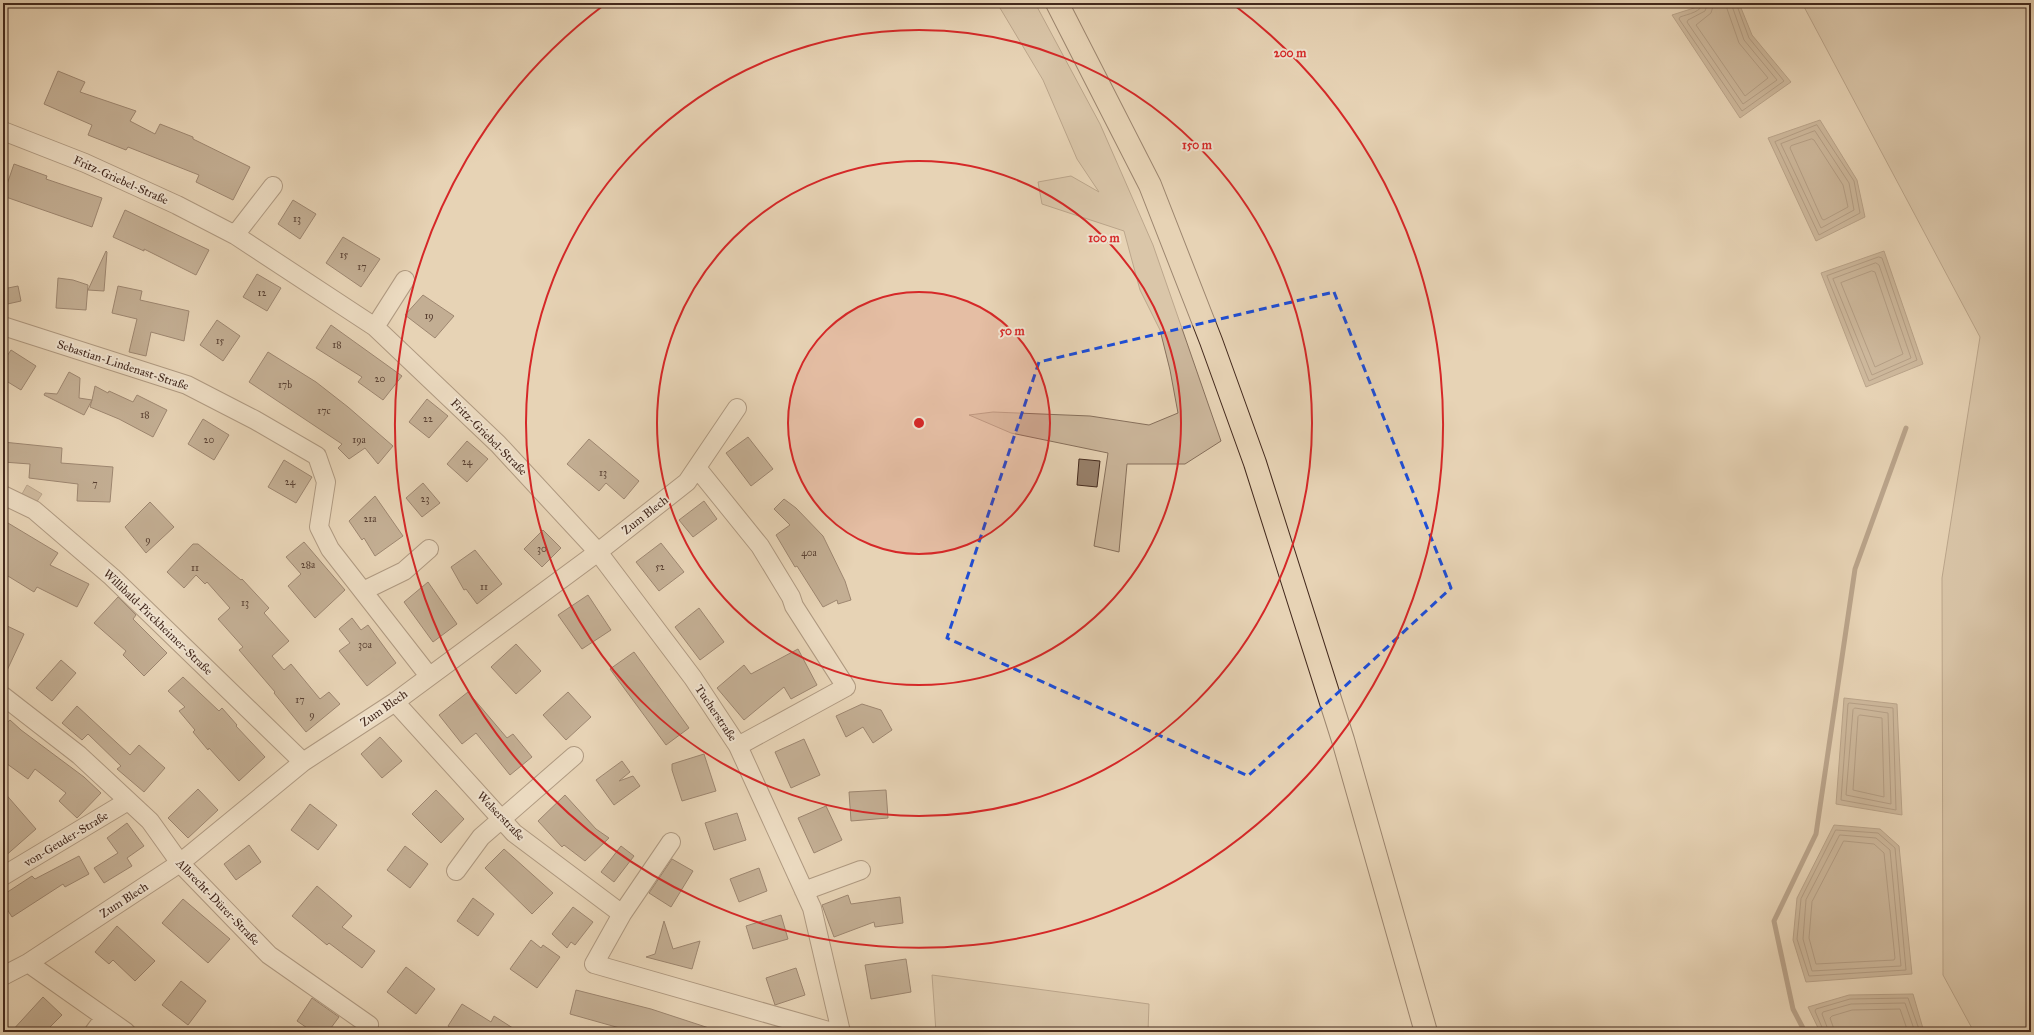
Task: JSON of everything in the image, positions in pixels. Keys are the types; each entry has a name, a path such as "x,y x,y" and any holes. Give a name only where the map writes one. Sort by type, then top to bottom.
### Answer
{"main road":[{"path":"1057,3 1150,186 1216,355 1255,463 1343,740 1426,1032"}],"street":[{"name":"Fritz-Griebel-Straße","path":"3,131 85,163 177,205 235,235 375,327 498,444 598,552"},
{"path":"235,235 273,186"},
{"path":"375,327 406,280"},
{"name":"Sebastian-Lindenast-Straße","path":"3,326 187,385 255,420 317,456 326,482 319,527 330,549 429,676"},
{"name":"Zum Blech","path":"3,976 28,963 180,863 303,762 395,702 598,552 687,482 737,408"},
{"path":"697,468 760,546 791,597 794,606 846,687 738,746"},
{"name":"Willibald-Pirckheimer-Straße","path":"3,496 34,510 112,577 303,762"},
{"path":"363,591 404,571 429,549"},
{"name":"Tucherstraße","path":"598,552 693,678 738,746 812,908 841,1032"},
{"name":"Albrecht-Dürer-Straße","path":"3,696 79,755 150,821 180,863 269,955 369,1025 367,1032"},
{"name":"Welserstraße","path":"395,702 502,818 514,833 622,914"},
{"path":"456,871 480,837 574,756"},
{"name":"von-Geuder-Straße","path":"4,873 128,801"},
{"path":"671,842 622,914 594,964 832,1032"},
{"path":"804,891 861,870"},
{"path":"28,963 126,1032"},
{"path":"94,1032 104,1017"}],"highlighted area":[{"path":"1334,292 1451,588 1248,776 947,638 1039,362"}],"shaded area":[{"path":"997,3 1035,3 1100,124 1153,245 1221,441 1185,464 1127,464 1119,552 1094,546 1108,453 1011,433 969,415 993,412 1090,416 1149,425 1178,413 1170,370 1160,330 1140,290 1124,231 1042,204 1038,182 1071,176 1099,192 1077,159 1043,80"},
{"path":"1802,3 2031,3 2031,1032 1974,1032 1943,975 1942,578 1980,337"},
{"path":"932,975 1149,1004 1148,1032 936,1032"}],"water":[{"path":"1701,3 1739,3 1752,35 1791,82 1740,118 1672,15 1694,8"},
{"path":"1820,120 1857,180 1865,217 1816,241 1768,138"},
{"path":"1884,251 1923,364 1866,387 1821,273"},
{"path":"27,485 42,494 36,503 22,494"},
{"path":"1844,698 1897,704 1902,815 1836,804"},
{"path":"1834,825 1880,829 1899,846 1912,974 1806,982 1793,940 1797,898"},
{"path":"1913,994 1924,1032 1820,1032 1808,1007 1849,995"}],"building":[{"path":"58,71 85,82 80,92 136,111 130,121 155,134 160,124 193,137 193,139 250,167 233,200 196,182 199,175 128,147 126,150 88,135 92,125 44,104"},
{"path":"14,164 47,176 46,179 102,198 92,227 3,196"},
{"path":"293,200 316,214 300,239 278,224"},
{"path":"125,210 209,250 196,275 144,249 144,251 113,237"},
{"path":"343,237 380,259 361,287 326,263"},
{"path":"106,251 104,291 88,290"},
{"path":"257,274 281,288 267,311 243,297"},
{"path":"58,278 73,280 88,285 86,310 56,308"},
{"path":"18,286 21,301 3,305 3,289"},
{"path":"118,286 142,291 140,300 189,311 184,341 151,332 146,356 129,352 137,319 112,313"},
{"path":"423,295 454,316 435,338 405,315"},
{"path":"217,320 240,336 223,361 200,345"},
{"path":"331,325 402,376 383,400 358,382 362,377 316,348"},
{"path":"11,350 36,366 21,390 3,379 3,362"},
{"path":"268,352 316,382 348,407 393,446 378,464 365,448 349,459 338,448 342,444 249,382"},
{"path":"69,372 80,378 79,398 92,400 84,415 44,395 45,393 57,394"},
{"path":"95,386 108,393 109,391 133,402 137,395 167,410 153,437 119,419 90,407"},
{"path":"427,399 448,416 429,438 409,422"},
{"path":"203,419 229,435 214,460 188,444"},
{"path":"748,437 773,469 751,486 726,453"},
{"path":"589,439 639,481 624,499 606,483 599,491 567,464"},
{"path":"467,441 488,459 467,482 447,464"},
{"path":"3,442 62,448 61,463 113,467 110,502 77,501 78,484 29,478 30,464 3,462"},
{"path":"1079,459 1100,461 1097,487 1077,485"},
{"path":"284,460 312,477 296,503 268,487"},
{"path":"423,483 440,503 422,517 406,498"},
{"path":"375,496 403,536 375,556 364,538 362,540 349,521"},
{"path":"784,499 796,508 823,536 845,581 851,600 838,604 837,600 823,607 797,566 795,567 776,535 790,525 774,509"},
{"path":"704,501 717,519 693,537 679,520"},
{"path":"150,502 174,527 146,553 125,527"},
{"path":"3,520 58,553 50,565 89,584 77,607 37,587 34,592 3,573"},
{"path":"543,530 561,548 542,567 524,549"},
{"path":"304,542 345,590 315,618 288,586 301,574 286,557"},
{"path":"661,543 684,572 659,591 636,562"},
{"path":"193,544 198,544 241,580 242,579 269,608 264,613 289,641 272,656 284,670 291,664 320,699 329,692 340,704 306,732 274,693 275,692 239,650 243,647 218,619 230,608 207,582 205,584 196,575 184,588 167,572"},
{"path":"475,550 502,584 477,604 466,589 464,590 451,567"},
{"path":"428,582 457,624 433,642 404,602"},
{"path":"588,595 611,630 582,649 558,615"},
{"path":"118,597 136,615 133,619 167,653 144,676 123,655 126,651 94,623"},
{"path":"699,608 724,642 700,660 675,627"},
{"path":"352,618 361,630 368,625 396,663 367,686 339,651 350,643 339,629"},
{"path":"3,624 24,634 3,679"},
{"path":"516,644 541,671 516,694 491,667"},
{"path":"798,649 817,685 791,699 784,687 744,720 717,688 744,665 751,674"},
{"path":"634,652 689,728 666,745 610,669"},
{"path":"61,660 76,673 52,701 36,688"},
{"path":"183,677 219,711 222,708 237,725 236,726 265,757 239,781 209,748 208,750 193,732 195,730 179,711 185,707 168,691"},
{"path":"468,692 507,738 513,734 532,757 510,775 476,733 462,744 439,715"},
{"path":"568,692 591,717 566,740 543,715"},
{"path":"862,704 881,710 892,730 873,743 863,727 846,737 836,716"},
{"path":"77,706 130,755 139,745 165,768 144,792 117,769 121,766 88,734 82,740 62,723"},
{"path":"10,720 21,730 84,777 101,793 77,818 59,801 66,793 35,769 28,779 3,761 3,726"},
{"path":"380,737 402,761 382,778 361,754"},
{"path":"804,739 820,775 791,788 775,752"},
{"path":"704,754 716,791 682,801 672,770 672,764"},
{"path":"622,761 630,772 619,781 633,776 640,786 614,805 596,780"},
{"path":"198,789 218,810 188,838 168,818"},
{"path":"436,790 464,819 441,843 412,814"},
{"path":"886,790 888,818 851,821 849,792"},
{"path":"3,791 36,829 3,858"},
{"path":"565,795 596,829 609,838 585,861 564,845 562,847 538,821"},
{"path":"310,804 337,825 318,850 291,830"},
{"path":"826,806 842,840 814,853 798,818"},
{"path":"737,813 746,840 714,850 705,823"},
{"path":"127,823 144,846 127,858 132,866 104,883 94,868 118,853 107,838"},
{"path":"249,845 261,862 236,880 224,864"},
{"path":"405,846 428,864 410,888 387,870"},
{"path":"621,846 634,856 614,882 601,872"},
{"path":"504,849 553,893 532,914 485,868"},
{"path":"79,856 89,874 65,887 63,884 12,917 3,903 3,895 32,876 35,879"},
{"path":"672,859 693,871 671,907 649,893"},
{"path":"759,868 767,891 739,902 730,879"},
{"path":"317,886 352,916 342,927 375,951 362,968 329,943 327,945 292,916"},
{"path":"848,895 851,904 900,897 903,923 875,927 874,922 834,937 822,905"},
{"path":"473,898 494,914 478,936 457,921"},
{"path":"183,899 230,939 208,963 162,923"},
{"path":"573,907 593,922 575,945 571,942 567,948 552,934"},
{"path":"781,915 788,939 753,949 746,926"},
{"path":"664,921 673,949 700,941 692,969 646,957 655,954"},
{"path":"117,926 155,961 135,981 113,960 109,964 95,952"},
{"path":"531,940 541,948 543,945 560,957 537,988 510,969"},
{"path":"906,959 911,992 871,999 865,965"},
{"path":"406,967 435,989 416,1014 387,992"},
{"path":"796,968 805,995 775,1005 766,978"},
{"path":"181,981 206,1001 188,1025 162,1005"},
{"path":"576,990 651,1009 712,1029 711,1032 634,1032 570,1014"},
{"path":"43,997 62,1015 45,1032 11,1032"},
{"path":"312,998 339,1017 328,1032 313,1032 297,1021"},
{"path":"462,1004 491,1022 494,1016 519,1032 457,1032 448,1026"}],"waterway":[{"path":"1805,1032 1793,1009 1774,921 1816,834 1855,569 1906,428"}]}
